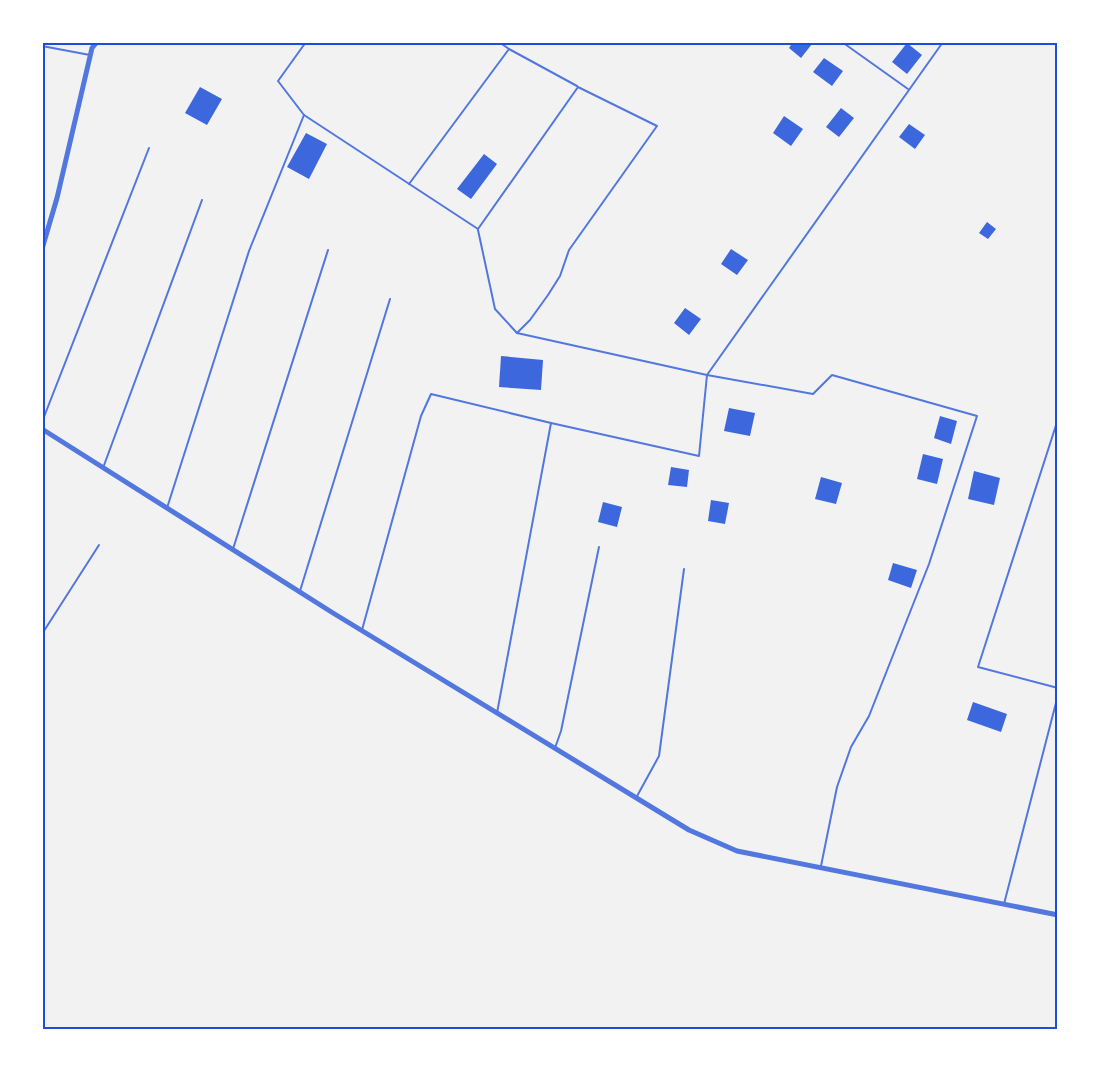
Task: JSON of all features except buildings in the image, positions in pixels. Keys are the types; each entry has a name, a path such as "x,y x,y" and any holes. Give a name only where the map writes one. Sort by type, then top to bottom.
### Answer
{"street":[{"path":"42,249 57,198 90,55 92,48 98,42"},
{"path":"42,429 300,592 689,830 737,851 1058,915"}],"lane":[{"path":"306,42 278,81 304,115 478,229 495,309 518,333 707,375 813,394 832,375 977,416 929,564 868,716 851,747 837,787 820,868"},
{"path":"498,42 578,87 657,126 569,250 560,276 530,320 518,333"},
{"path":"842,42 908,89"},
{"path":"362,630 421,416 431,394 699,456 707,375 943,42"},
{"path":"42,46 90,55"},
{"path":"409,184 509,49"},
{"path":"478,229 578,87"},
{"path":"167,508 249,251 304,115"},
{"path":"42,422 149,148"},
{"path":"103,468 202,200"},
{"path":"233,549 328,250"},
{"path":"300,592 390,298"},
{"path":"1058,419 978,667 1058,688"},
{"path":"497,713 551,423"},
{"path":"42,634 99,545"},
{"path":"555,748 561,731 599,547"},
{"path":"636,798 659,756 684,568"},
{"path":"1004,904 1058,695"}]}
